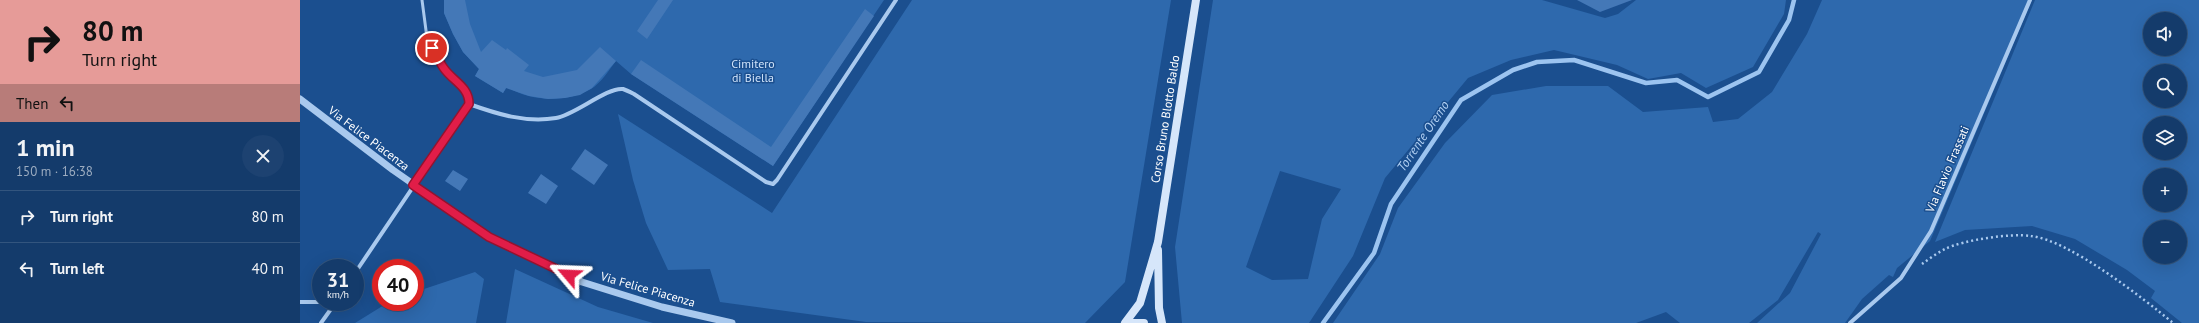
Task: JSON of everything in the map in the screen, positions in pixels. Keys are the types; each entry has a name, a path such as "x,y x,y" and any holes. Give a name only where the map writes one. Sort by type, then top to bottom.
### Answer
{"main road":[{"name":"Corso Bruno Blotto Baldo","path":"1127,323 1140,304 1158,242 1196,0"},
{"name":"Corso Bruno Blotto Baldo","path":"1158,242 1159,308 1162,323"},
{"path":"1127,323 1144,323"}],"street":[{"path":"364,259 469,104 500,116 528,119 556,118 580,109 605,94 621,89 634,94 766,182 773,184 896,0"},
{"name":"Via Flavio Frassati","path":"1850,323 1901,278 1931,231 2030,0"},
{"name":"Via Felice Piacenza","path":"300,99 413,185 489,237 582,282 662,307 732,323"},
{"path":"300,302 312,302"},
{"path":"321,323 330,311"}],"lane":[{"path":"422,0 427,38 443,68 463,86 469,97 469,104"}],"path":[{"path":"1920,265 1945,248 1990,238 2032,236 2066,248 2145,300 2173,323"}],"green space":[{"name":"Cimitero di Biella","path":"444,0 884,0 773,166 631,74 616,61 605,76 595,86 581,94 571,97 549,99 538,98 527,96 507,87 503,93 475,76 479,69 463,52 453,34 444,13"},
{"path":"912,0 1171,0 1125,282 1085,323 866,322 720,302 710,269 668,270 646,223 633,180 618,114 772,213"},
{"path":"1213,0 1542,0 1605,18 1618,14 1636,0 1786,0 1784,14 1753,67 1706,88 1681,73 1648,79 1617,65 1554,50 1511,60 1468,78 1385,178 1353,256 1309,323 1182,323 1175,247","holes":["1280,171 1341,189 1322,219 1308,279 1272,280 1246,267"]},
{"path":"1822,0 2032,0 1930,241 1897,268 1893,277 1889,275 1862,299 1845,323 1757,323 1790,293 1821,234 1818,232 1778,300 1749,323 1680,323 1666,312 1636,323 1333,323 1380,254 1398,208 1445,143 1492,95 1546,86 1608,86 1643,112 1708,107 1713,122 1738,119 1772,92 1807,34"},
{"path":"2035,0 2199,0 2199,323 2182,323 2151,298 2155,291 2127,270 2075,239 2032,226 1965,230 1935,242"},
{"path":"515,269 598,307 653,323 506,323"},
{"path":"475,272 484,279 476,323 355,323 374,311 424,311 424,289"}],"building":[{"path":"444,0 465,0 470,24 481,52 492,40 506,50 507,48 529,65 524,71 543,77 577,70 600,47 616,61 592,88 580,95 548,99 529,96 506,88 503,93 475,76 479,69 463,52 453,34 444,13"},
{"path":"658,0 673,0 647,39 637,31"},
{"path":"1577,0 1632,0 1600,12"},
{"path":"865,9 874,16 773,166 631,74 641,60 771,147"},
{"path":"585,149 608,165 594,185 571,169"},
{"path":"453,170 468,179 460,191 445,181"},
{"path":"541,174 558,186 546,204 528,193"}],"waterway":[{"name":"Torrente Oremo","path":"1323,323 1374,253 1391,204 1461,100 1513,70 1537,62 1574,60 1646,83 1677,80 1708,97 1759,72 1789,20 1794,0"}],"route":[{"path":"432,48 443,68 463,86 469,97 469,104 413,185 489,237 569,275"}]}
